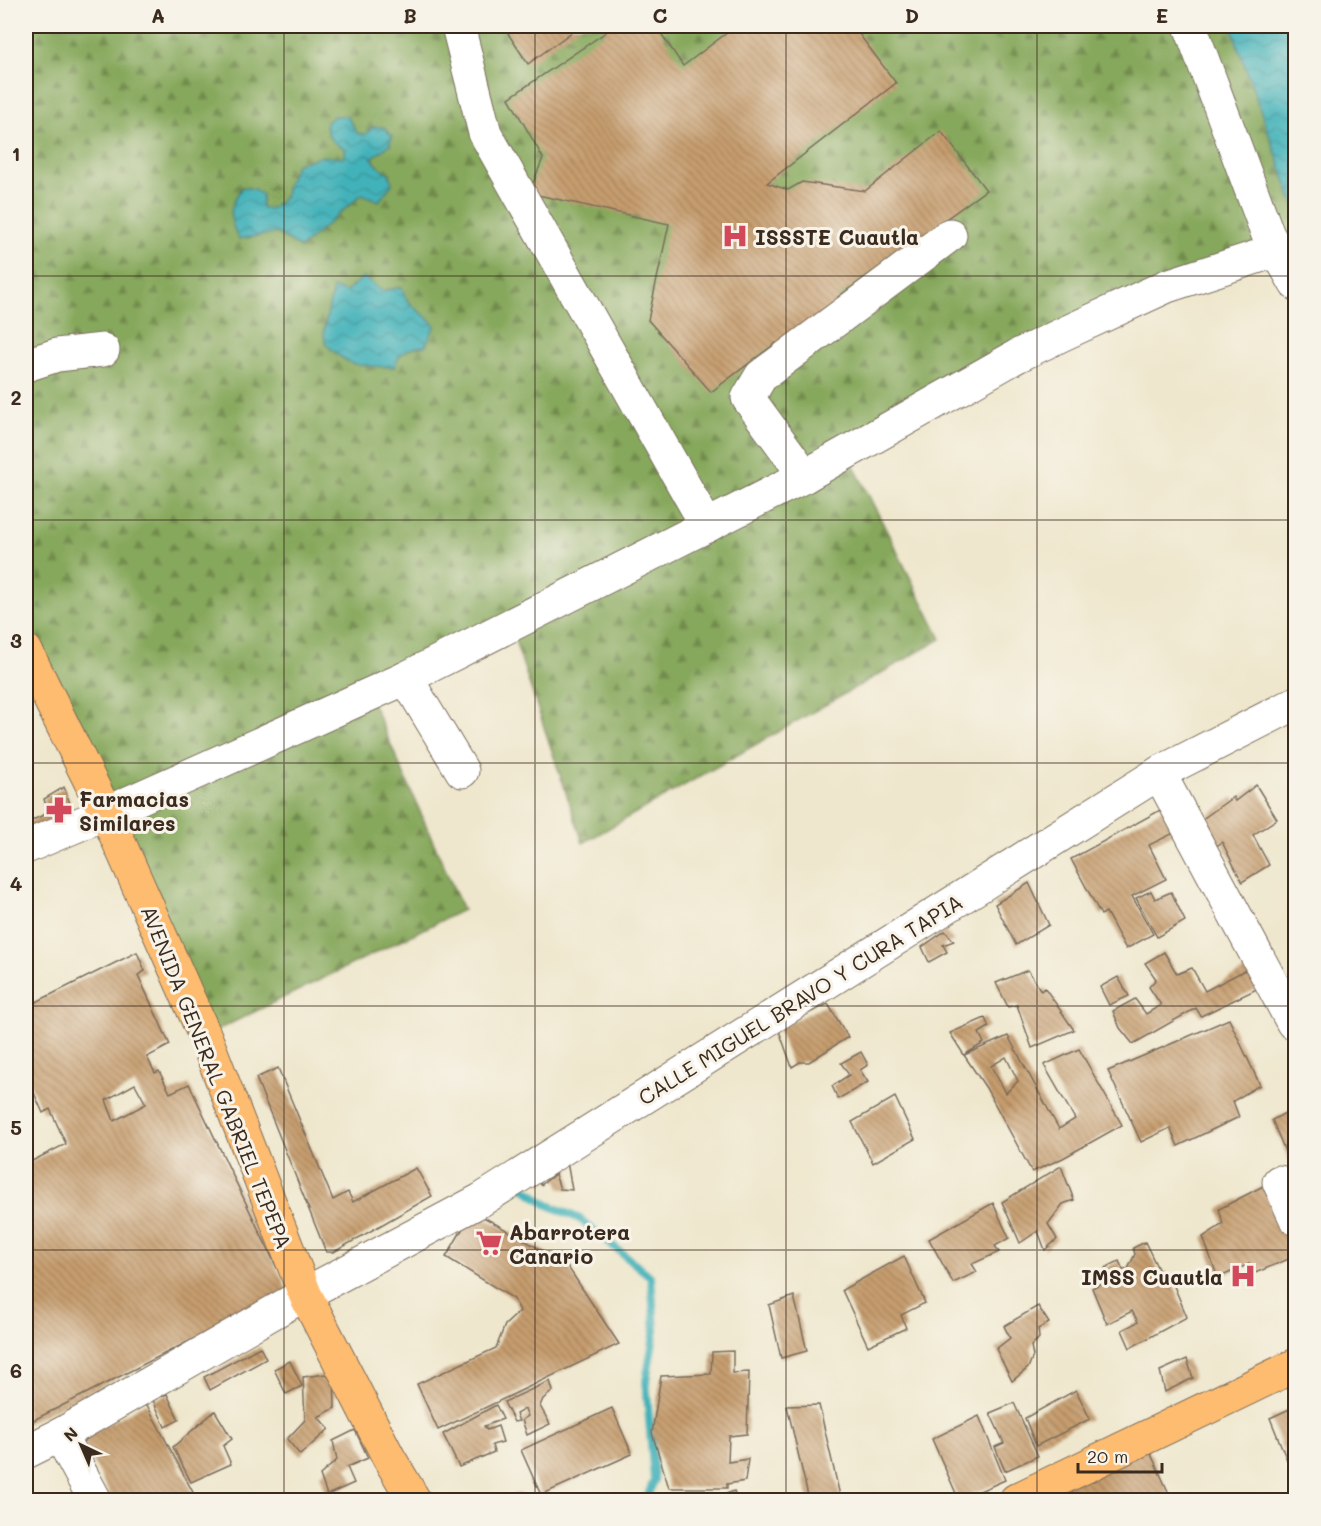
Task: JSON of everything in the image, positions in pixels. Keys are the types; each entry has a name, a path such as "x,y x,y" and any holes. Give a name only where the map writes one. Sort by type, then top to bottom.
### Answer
{"main road":[{"name":"AVENIDA GENERAL GABRIEL TEPEPA","path":"26,651 106,813 205,1036 305,1294 389,1458 414,1500"},
{"path":"1016,1500 1296,1365"}],"street":[{"path":"458,26 485,133 707,526"},
{"path":"1191,26 1275,251 1296,284"},
{"path":"805,476 748,398 761,376 950,235"},
{"path":"26,847 406,678 805,476 1045,343 1167,286 1275,251"},
{"path":"26,365 57,355 104,350"},
{"path":"406,678 462,771"},
{"name":"CALLE MIGUEL BRAVO Y CURA TAPIA","path":"26,1452 60,1435 305,1294 481,1200 1159,773 1296,703"},
{"path":"1159,773 1293,1023"},
{"path":"1279,1182 1296,1219"},
{"path":"60,1435 95,1500"}],"green space":[{"path":"26,26 1295,26 1295,278 1268,235 847,452 941,639 583,843 510,626 369,695 463,910 205,1036 26,666"}],"water":[{"path":"1231,26 1284,26 1295,63 1295,208"},
{"path":"334,116 347,116 357,133 365,135 373,127 383,127 392,136 389,145 372,158 377,165 389,173 392,184 379,201 362,194 300,248 277,233 239,239 231,212 234,200 242,187 254,189 262,195 262,208 271,209 284,198 296,164 323,156 343,158 346,149 337,145 327,133 326,123"},
{"path":"363,277 382,291 402,287 411,304 435,326 425,346 406,351 399,357 395,367 357,365 343,358 325,343 324,330 333,288 346,292"}],"building":[{"path":"503,26 580,26 528,64"},
{"path":"602,26 656,26 683,66 736,26 853,26 896,83 767,183 788,190 802,182 865,191 941,131 986,190 838,297 853,320 794,363 776,343 711,392 648,320 669,224 529,193 543,158 509,98 606,32"},
{"path":"1256,785 1277,819 1253,835 1269,865 1242,882 1222,842 1211,850 1197,823 1233,797 1235,801"},
{"path":"64,787 75,817 26,841 26,823 48,813 44,799"},
{"path":"1164,808 1174,833 1149,845 1166,879 1132,896 1153,934 1126,949 1106,912 1101,915 1071,859"},
{"path":"1029,883 1049,925 1016,945 995,904"},
{"path":"1151,891 1155,899 1171,892 1185,921 1157,937 1136,898"},
{"path":"945,931 954,941 943,945 947,952 929,962 922,947"},
{"path":"137,952 145,971 138,975 170,1045 147,1057 155,1073 159,1071 170,1093 189,1084 288,1291 26,1424 26,1164 66,1144 50,1109 43,1113 26,1075 26,1007","holes":["135,1084 146,1104 114,1121 106,1100"]},
{"path":"1164,952 1177,974 1192,968 1205,991 1253,966 1263,986 1201,1016 1196,1008 1133,1044 1120,1028 1113,1011 1135,999 1146,1014 1161,1005 1149,987 1156,979 1145,963"},
{"path":"1028,970 1041,991 1045,988 1074,1030 1032,1048 1017,1005 1008,1007 996,983"},
{"path":"1118,977 1129,996 1109,1005 1100,987"},
{"path":"828,1004 848,1037 809,1062 800,1062 792,1067 778,1028"},
{"path":"985,1018 989,1027 979,1033 984,1043 964,1055 950,1033"},
{"path":"1229,1019 1260,1085 1233,1101 1239,1117 1178,1146 1170,1128 1141,1142 1108,1071"},
{"path":"1008,1036 1059,1129 1075,1119 1044,1065 1079,1049 1122,1125 1063,1158 1032,1172 986,1088 964,1055","holes":["1006,1057 1018,1081 1006,1093 991,1066"]},
{"path":"861,1052 868,1065 860,1070 868,1082 838,1099 832,1086 849,1075 841,1063"},
{"path":"278,1068 333,1200 348,1192 353,1202 416,1168 432,1196 334,1252 326,1252 256,1078"},
{"path":"895,1097 915,1139 873,1163 852,1122"},
{"path":"1296,1107 1296,1175 1295,1175 1272,1120"},
{"path":"566,1156 572,1190 560,1189 555,1174 541,1185 537,1174"},
{"path":"1061,1166 1074,1200 1063,1204 1048,1224 1057,1239 1045,1250 1038,1231 1020,1243 1002,1202"},
{"path":"1267,1184 1296,1251 1296,1256 1255,1273 1249,1264 1218,1278 1203,1237 1223,1224 1219,1209"},
{"path":"993,1203 1009,1238 995,1246 999,1252 972,1264 977,1272 953,1283 929,1239"},
{"path":"473,1211 566,1264 619,1344 438,1430 417,1384 496,1348 505,1325 520,1311 514,1299 446,1257"},
{"path":"1145,1242 1161,1275 1168,1272 1187,1317 1130,1348 1122,1330 1138,1322 1132,1311 1107,1324 1092,1288 1110,1279 1105,1268 1119,1261 1123,1270 1128,1269 1135,1254 1133,1248"},
{"path":"904,1256 925,1303 901,1315 906,1328 868,1346 842,1290"},
{"path":"794,1296 807,1351 781,1358 769,1305"},
{"path":"1038,1306 1049,1323 1038,1329 1039,1338 1031,1346 1033,1356 1028,1368 1012,1381 996,1349 1010,1338 1004,1326"},
{"path":"260,1347 266,1359 210,1390 204,1377"},
{"path":"733,1351 733,1373 749,1372 747,1434 729,1436 728,1462 748,1459 745,1481 727,1484 727,1488 669,1488 652,1433 661,1376 711,1374 712,1352"},
{"path":"1187,1359 1193,1378 1165,1392 1160,1371"},
{"path":"290,1361 302,1386 286,1394 274,1369"},
{"path":"334,1373 335,1408 318,1417 329,1429 300,1455 287,1439 305,1420 303,1377"},
{"path":"550,1381 553,1391 543,1399 540,1406 550,1424 527,1435 522,1420 528,1416 525,1409 516,1414 519,1421 514,1422 504,1402"},
{"path":"1076,1390 1090,1419 1036,1446 1025,1418"},
{"path":"167,1394 179,1420 165,1427 153,1400"},
{"path":"146,1403 197,1500 112,1500 82,1438"},
{"path":"1014,1403 1038,1456 1005,1471 995,1447 1004,1443 990,1413"},
{"path":"496,1405 503,1419 484,1426 487,1430 498,1426 503,1442 492,1445 494,1452 459,1467 443,1434"},
{"path":"819,1405 841,1500 809,1500 787,1406"},
{"path":"1296,1406 1296,1474 1293,1475 1270,1418"},
{"path":"612,1408 632,1454 541,1495 521,1450"},
{"path":"215,1411 232,1439 223,1446 231,1464 191,1482 173,1447"},
{"path":"979,1416 1005,1480 959,1500 932,1439"},
{"path":"355,1430 368,1458 347,1467 354,1483 327,1495 320,1475 337,1460 333,1441"},
{"path":"1144,1439 1172,1500 1016,1500"},
{"path":"734,1491 737,1500 710,1500"},
{"path":"519,1493 524,1500 497,1500"},
{"path":"902,1494 903,1500 879,1500"}],"waterway":[{"path":"519,1184 546,1204 580,1219 651,1277 655,1330 646,1381 654,1480 646,1500"}],"place":[{"name":"ISSSTE Cuautla","path":"735,236"},
{"name":"Farmacias Similares","path":"59,810"},
{"name":"Abarrotera Canario","path":"489,1243"},
{"name":"IMSS Cuautla","path":"1243,1276"}]}
